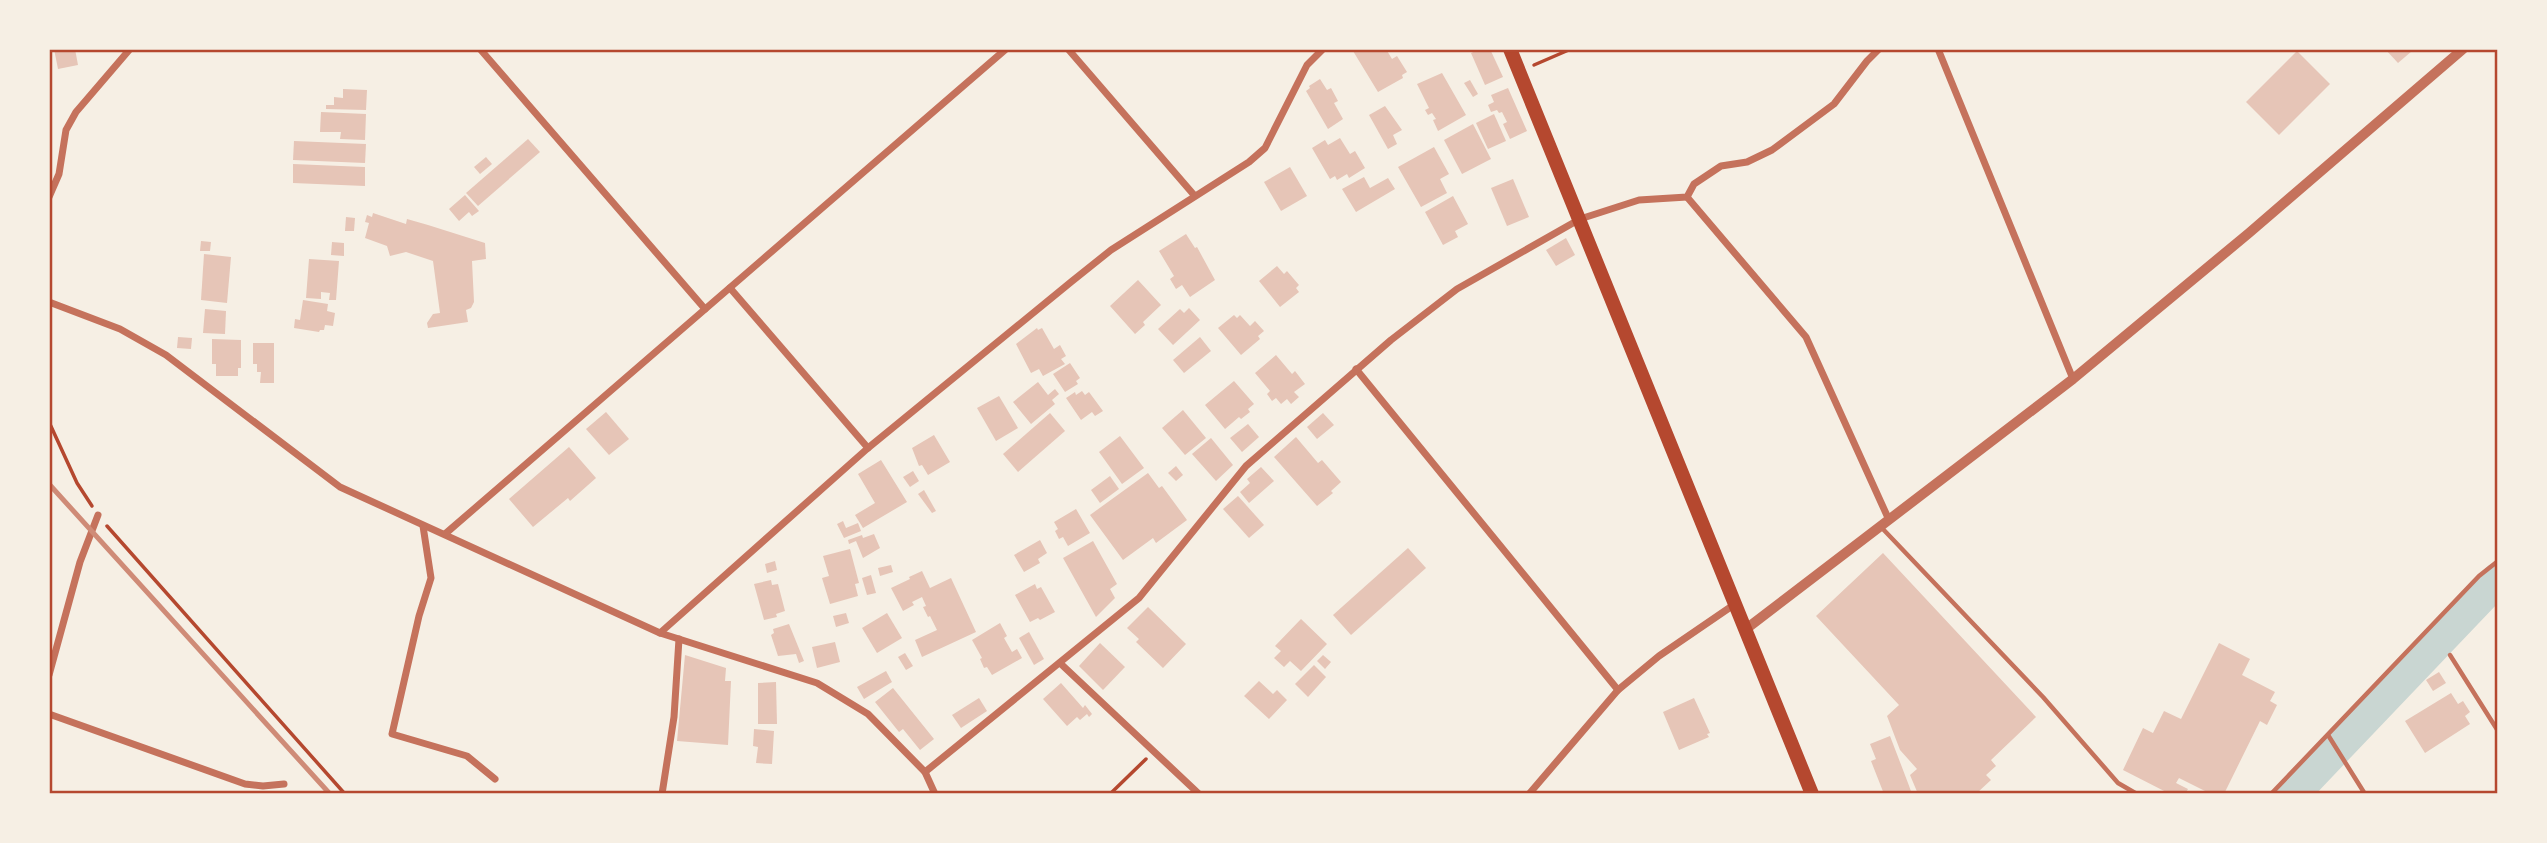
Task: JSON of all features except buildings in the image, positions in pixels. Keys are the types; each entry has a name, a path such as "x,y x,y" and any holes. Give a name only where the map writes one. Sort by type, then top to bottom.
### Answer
{"highway":[{"path":"1510,49 1812,794"}],"street":[{"path":"49,197 59,174 66,131 76,112 130,49"},
{"path":"480,49 705,309"},
{"path":"445,534 1006,49"},
{"path":"1068,49 1194,195"},
{"path":"660,633 869,448 1101,258 1194,195 1249,162 1265,148 1307,65 1323,49"},
{"path":"1688,197 1694,184 1721,166 1747,162 1772,150 1834,104 1867,61 1880,49"},
{"path":"1938,49 2073,379"},
{"path":"1746,629 2073,379 2249,233 2460,50"},
{"path":"925,772 1139,598 1246,466 1356,369 1457,289 1580,219 1639,200 1688,197"},
{"path":"1688,197 1806,337 1885,523"},
{"path":"730,288 869,448"},
{"path":"49,302 120,329 166,355 340,487 660,633 817,683 868,715 925,772 935,794"},
{"path":"1356,369 1618,690"},
{"path":"49,675 80,562 98,515"},
{"path":"423,526 431,578 419,616 392,734 467,756 495,779"},
{"path":"1529,794 1618,690 1659,656 1735,604"},
{"path":"662,794 674,717 679,639"},
{"path":"1060,664 1199,794"},
{"path":"49,714 245,784 284,784"}],"lane":[{"path":"1885,523 2118,783 2137,794"},
{"path":"2271,794 2479,576 2498,561"},
{"path":"2449,655 2498,731"},
{"path":"2328,735 2365,794"}],"path":[{"path":"1519,71 1571,49"},
{"path":"49,422 77,483 98,515 345,794"},
{"path":"1110,794 1154,752"}],"waterway":[{"path":"2293,794 2498,579"}],"railway":[{"path":"49,484 330,794"}]}
